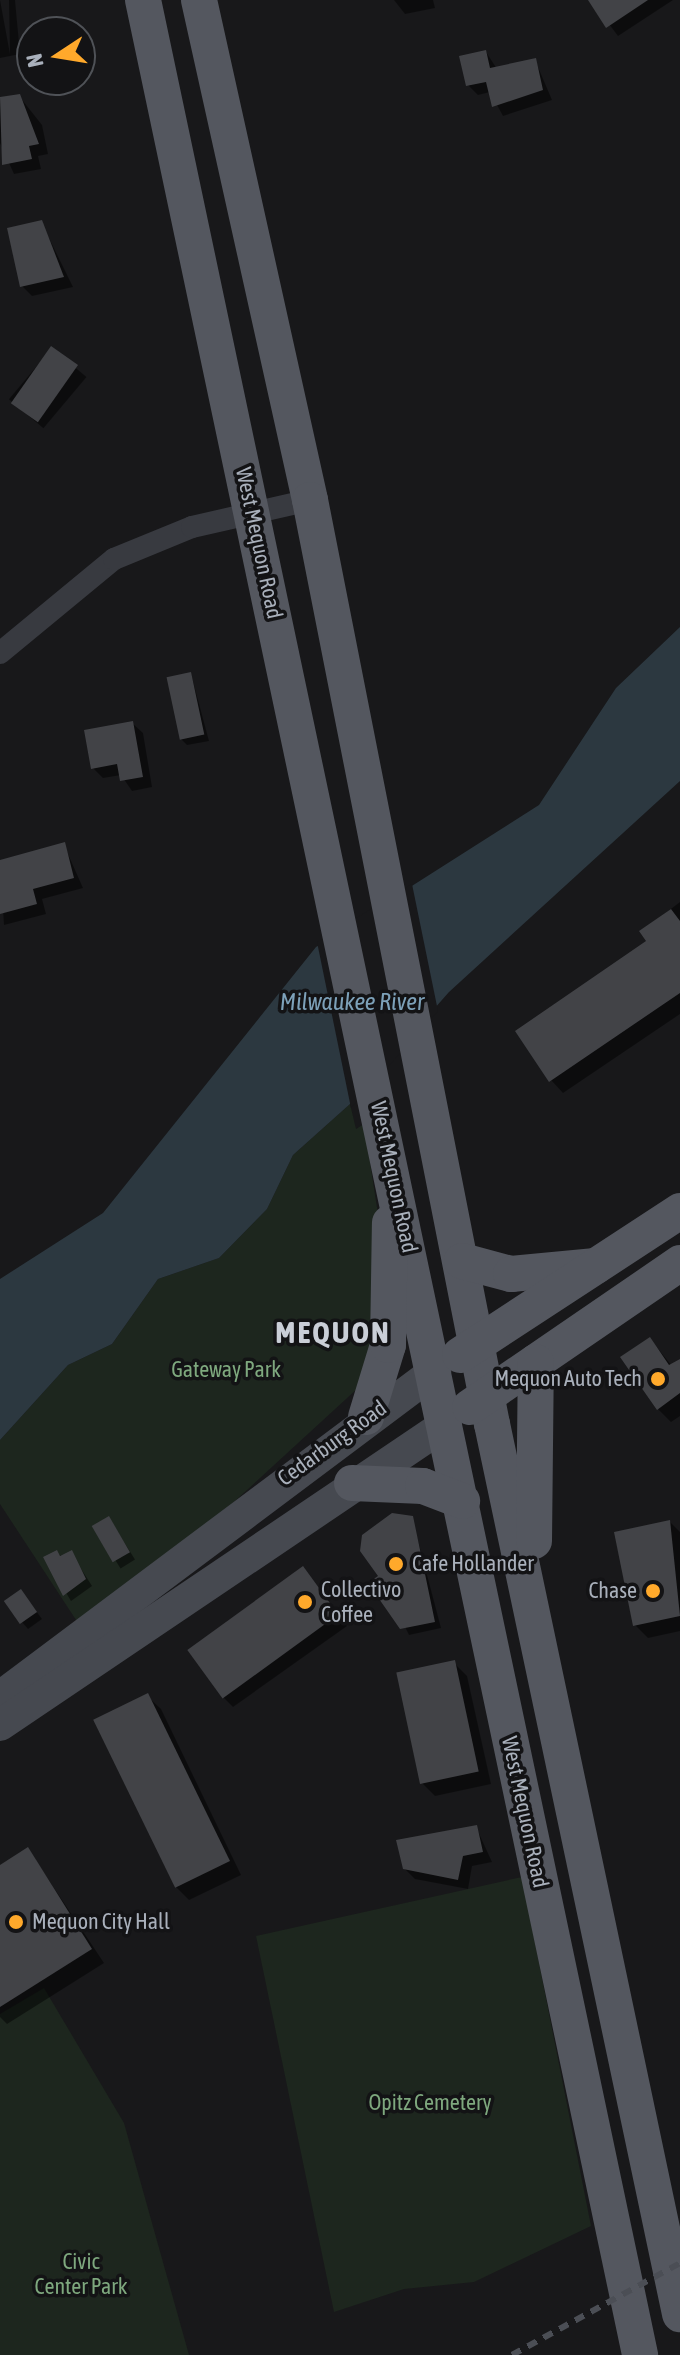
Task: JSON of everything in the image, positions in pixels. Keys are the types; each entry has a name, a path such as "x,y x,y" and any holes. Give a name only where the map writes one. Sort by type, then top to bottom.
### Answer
{"main road":[{"name":"West Mequon Road","path":"143,0 394,1173 458,1357 464,1411"},
{"name":"West Mequon Road","path":"199,0 310,500 462,1261 458,1357 464,1411 462,1501 560,1984 640,2355"},
{"path":"382,1118 422,1204 458,1357"},
{"path":"366,1417 388,1345 394,1173"},
{"name":"Cedarburg Road","path":"0,1697 366,1417 680,1211"},
{"path":"462,1261 511,1274 596,1266"},
{"name":"Cedarburg Road","path":"0,1725 680,1263"},
{"path":"536,1362 530,1601 680,2314"},
{"path":"464,1411 500,1569 530,1601"},
{"path":"352,1483 423,1486 462,1501"},
{"path":"560,1984 608,1973"}],"street":[{"path":"0,653 114,559 252,512 310,500"}],"green space":[{"name":"Gateway Park","path":"350,1104 356,1129 364,1124 380,1227 370,1377 163,1567 80,1626 0,1504 0,1440 68,1365 112,1344 158,1279 219,1258 267,1209 293,1155"},
{"name":"Opitz Cemetery","path":"522,1877 591,2226 474,2282 404,2289 334,2312 256,1936"},
{"name":"Civic Center Park","path":"44,1988 124,2123 189,2355 0,2355 0,2014"}],"water":[{"name":"Milwaukee River","path":"680,627 680,781 449,992 350,1104 293,1155 267,1209 219,1258 158,1279 112,1344 68,1365 0,1440 0,1279 103,1213 316,947 539,805 616,688"}],"pier":[{"path":"412,884 438,1011 351,1108 317,942"}],"building":[{"path":"588,0 648,0 606,28"},
{"path":"486,50 490,68 536,58 543,90 492,107 486,82 466,86 459,56"},
{"path":"21,96 39,144 29,146 32,159 2,165 0,97"},
{"path":"42,220 64,277 20,287 7,228"},
{"path":"51,346 78,365 38,422 11,403"},
{"path":"191,672 204,735 180,740 167,677"},
{"path":"133,721 143,777 120,781 117,764 91,769 84,730"},
{"path":"65,842 74,878 33,889 37,904 0,914 0,860"},
{"path":"671,909 680,921 680,993 549,1082 515,1031 646,941 639,931"},
{"name":"Mequon Auto Tech","path":"650,1337 669,1365 680,1359 680,1393 657,1410 620,1357"},
{"name":"Cafe Hollander","path":"392,1513 413,1516 435,1622 400,1629 368,1583 378,1576 360,1551 362,1535"},
{"path":"109,1516 130,1552 113,1562 92,1526"},
{"name":"Chase","path":"670,1520 680,1616 633,1626 614,1532"},
{"path":"57,1550 60,1556 72,1550 86,1579 63,1596 43,1557"},
{"path":"303,1566 338,1615 223,1699 187,1650"},
{"path":"21,1589 37,1612 20,1624 4,1601"},
{"path":"455,1660 479,1772 420,1784 396,1672"},
{"path":"148,1693 230,1861 175,1888 93,1720"},
{"path":"477,1825 483,1852 463,1856 458,1880 403,1869 396,1840"},
{"path":"28,1847 92,1949 0,2007 0,1865"}],"railway":[{"path":"512,2355 680,2263"}],"place":[{"name":"Mequon Auto Tech","path":"658,1379"},
{"name":"Cafe Hollander","path":"396,1564"},
{"name":"Chase","path":"653,1591"},
{"name":"Collectivo Coffee","path":"305,1602"},
{"name":"Mequon City Hall","path":"16,1922"}],"district":[{"name":"MEQUON","path":"333,1332"}]}
